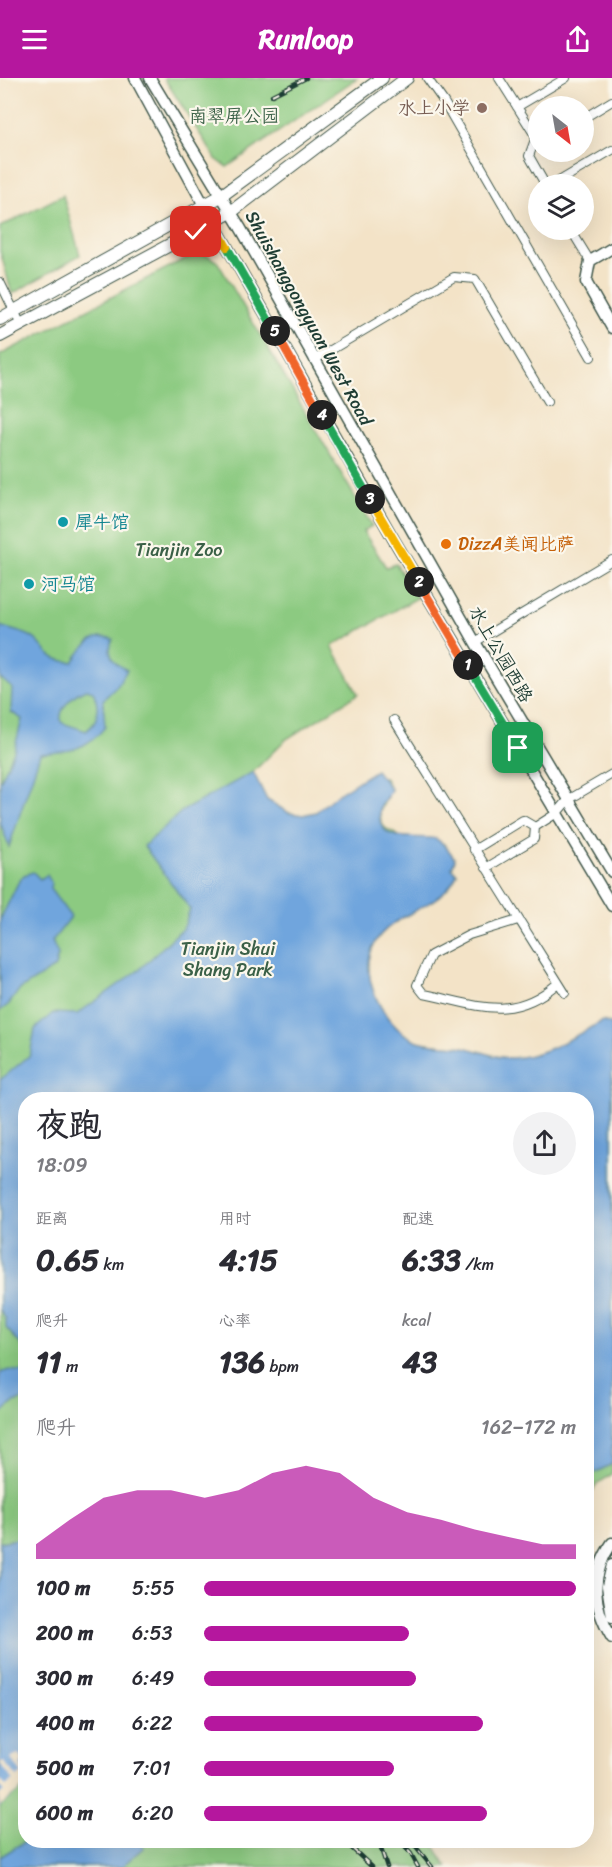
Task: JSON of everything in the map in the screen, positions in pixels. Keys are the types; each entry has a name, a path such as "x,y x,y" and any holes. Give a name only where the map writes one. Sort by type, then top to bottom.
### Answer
{"main road":[{"name":"Shuishanggongyuan West Road","path":"135,78 204,206 400,550 557,813"},
{"name":"Shuishanggongyuan West Road","path":"150,78 231,212 475,642"},
{"path":"0,319 221,196 382,78"},
{"path":"0,336 231,212 407,78"},
{"path":"612,248 590,261 586,282 612,328"},
{"name":"水上公园西路","path":"475,642 612,872"},
{"path":"557,813 612,906"},
{"path":"612,1543 602,1560 595,1591 602,1619 612,1638"},
{"path":"612,1565 607,1599 612,1617"}],"street":[{"path":"427,78 444,102 591,357"},
{"path":"499,78 528,124"},
{"path":"518,107 566,78"},
{"path":"594,112 612,101"},
{"path":"571,174 612,150"},
{"path":"578,240 590,261"},
{"path":"314,360 454,277 475,279 547,402"},
{"path":"0,282 21,325"},
{"path":"475,642 612,560"},
{"path":"394,720 565,993"},
{"path":"535,827 557,813 568,800 612,774"},
{"path":"474,850 523,820 535,827"},
{"path":"486,868 534,839 535,827"},
{"path":"519,920 469,935 431,955 417,985 419,990 424,994 485,1009 502,1010 541,998 558,983"}],"green space":[{"name":"南翠屏公园","path":"164,78 357,78 227,167 216,159"},
{"path":"63,195 80,255 12,294 0,251 0,227"},
{"name":"Tianjin Zoo","path":"194,254 205,254 217,261 372,526 363,531 386,567 396,564 417,598 332,646 358,694 285,740 253,772 267,800 289,813 303,815 316,812 384,777 391,789 380,811 381,822 385,828 404,839 435,839 444,844 455,859 452,868 457,874 449,887 438,897 385,930 376,941 370,955 370,980 374,993 388,1018 407,1036 424,1043 473,1049 494,1056 511,1058 524,1057 547,1050 603,1021 612,1025 612,1474 594,1489 594,1092 18,1092 18,1848 435,1848 447,1867 0,1867 0,355"}],"water":[{"path":"0,626 34,638 50,655 63,661 73,662 85,646 94,639 106,637 113,639 110,649 112,658 127,670 118,685 103,700 105,727 98,735 76,748 40,754 9,847 0,822 0,782 14,751 22,719 11,712 12,688 0,678","holes":["87,689 93,691 97,713 91,727 86,731 62,723 62,713 68,702 82,691"]},
{"name":"Tianjin Shui Shang Park","path":"376,770 391,789 380,809 380,822 385,830 400,837 436,839 455,859 452,868 457,874 449,887 438,897 385,930 376,941 370,955 370,980 374,993 380,1006 397,1028 418,1041 473,1049 494,1056 511,1058 524,1057 547,1050 603,1021 612,1025 612,1464 594,1473 594,1092 18,1092 18,1341 6,1328 6,1320 0,1309 0,1080 30,1055 35,1029 53,1013 77,1014 139,970 184,927 190,909 144,846 182,811 253,772 267,800 289,813 303,815 316,812 335,796"},
{"path":"33,872 40,879 47,875 51,882 50,889 71,917 52,941 58,955 55,967 19,990 9,1004 0,1011 0,920 18,883 24,875"},
{"path":"9,1370 18,1371 18,1401 0,1415 0,1373"},
{"path":"18,1539 18,1792 0,1806 0,1542"},
{"path":"18,1846 18,1848 143,1848 121,1867 0,1867 0,1857"}],"pier":[{"path":"18,1754 18,1768 11,1759"},
{"path":"3,1761 17,1777 18,1792 0,1806 0,1795 5,1791 0,1786 0,1780 6,1786 13,1780 0,1763"}],"railway":[{"path":"272,95 306,78"},
{"path":"352,1848 372,1867"},
{"path":"381,1848 387,1867"},
{"path":"406,1848 418,1867"},
{"path":"417,1848 432,1867"}],"place":[{"name":"水上小学","path":"482,108"},
{"name":"犀牛馆","path":"63,522"},
{"name":"DizzA美闻比萨","path":"446,544"},
{"name":"河马馆","path":"29,584"}],"route":[{"path":"196,232 213,222 400,550 518,748"}]}
